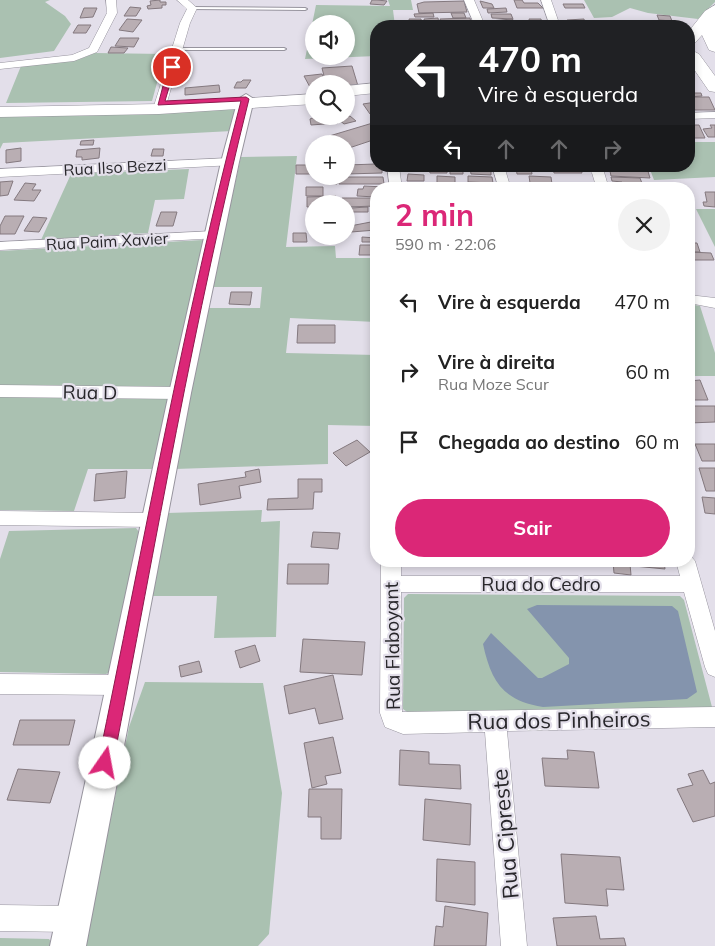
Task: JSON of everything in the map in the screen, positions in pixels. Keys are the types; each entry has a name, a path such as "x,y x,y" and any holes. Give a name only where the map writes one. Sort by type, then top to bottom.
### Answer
{"main road":[{"path":"695,50 715,50 707,30 712,11"},
{"path":"695,41 712,11"},
{"path":"695,57 715,87"},
{"path":"355,90 370,89"},
{"path":"355,95 370,94"},
{"path":"245,102 305,95"},
{"path":"0,112 305,99"},
{"path":"0,106 160,106"}],"street":[{"path":"0,66 59,60 85,54 93,50 112,13 111,0"},
{"path":"160,106 177,49 192,8 182,0"},
{"path":"469,0 477,20"},
{"path":"546,0 553,20"},
{"path":"68,946 180,393 230,162 245,102"},
{"path":"695,116 715,115"},
{"name":"Rua Ilso Bezzi","path":"0,172 230,162"},
{"name":"Rua Paim Xavier","path":"0,246 214,235"},
{"path":"695,300 715,303"},
{"name":"Rua D","path":"0,391 180,393"},
{"path":"0,518 154,520"},
{"name":"Rua Flaboyant","path":"391,567 391,712 393,720 403,723"},
{"path":"687,567 715,667"},
{"name":"Rua do Cedro","path":"391,584 691,584"},
{"path":"0,684 121,685"},
{"name":"Rua dos Pinheiros","path":"403,723 715,717"},
{"name":"Rua Cipreste","path":"495,721 514,946"},
{"path":"0,918 74,920"}],"lane":[{"path":"192,8 305,9"},
{"path":"177,49 284,49"}],"green space":[{"path":"0,0 50,0 45,2 65,16 71,24 54,51 0,58"},
{"path":"388,0 411,0 413,10 393,10 394,20 370,20 370,56 355,57 355,15 314,15 316,5 390,6"},
{"path":"584,0 715,0 715,2 698,19 648,13 630,8 612,17 594,18"},
{"path":"95,53 165,54 152,101 6,103 21,66 77,60"},
{"path":"235,108 238,110 232,131 3,143 0,149 0,116"},
{"path":"695,142 715,142 715,177 654,180 651,172 695,172"},
{"path":"297,156 286,247 335,246 336,258 370,258 370,322 290,318 286,353 370,355 370,426 328,425 328,464 175,469 207,308 260,308 262,287 212,287 241,157"},
{"path":"189,169 184,199 155,200 148,233 41,240 71,174"},
{"path":"696,209 715,209 715,247"},
{"path":"203,240 206,243 152,469 88,469 74,511 0,510 0,251"},
{"path":"695,305 700,306 715,353 715,376 695,376"},
{"path":"262,510 261,522 280,521 276,637 214,638 217,596 152,596 167,513"},
{"path":"136,528 139,532 112,671 106,674 0,672 0,559 9,531"},
{"path":"408,594 680,596 684,600 712,707 410,714 403,709 404,598"},
{"path":"145,682 263,683 282,793 269,934 258,946 85,946 129,727"},
{"path":"0,938 49,939 54,946 0,946"}],"water":[{"path":"537,605 672,606 678,611 697,692 687,699 543,707 518,700 501,687 495,679 483,644 491,633 538,678 542,678 569,664 569,658 527,609"}],"building":[{"path":"160,0 160,2 166,2 166,5 162,5 162,8 148,9 147,6 151,5 150,1"},
{"path":"372,0 387,1 384,5 370,4"},
{"path":"514,0 522,0 524,3 538,3 543,8 517,8"},
{"path":"464,1 467,12 419,13 417,4 424,2"},
{"path":"480,1 492,4 494,8 483,8"},
{"path":"563,4 583,4 585,8 565,8"},
{"path":"130,7 141,8 136,16 124,16"},
{"path":"84,8 97,8 93,17 80,18"},
{"path":"506,8 507,12 488,13 487,9"},
{"path":"433,13 434,17 415,17 414,14"},
{"path":"451,13 464,13 466,18 453,18"},
{"path":"491,14 511,14 513,19 492,18"},
{"path":"657,15 670,16 672,20 659,20"},
{"path":"438,18 438,20 424,20"},
{"path":"470,18 470,20 440,20"},
{"path":"127,19 142,20 133,32 119,30"},
{"path":"78,25 91,25 86,33 73,33"},
{"path":"120,38 139,38 134,47 115,46"},
{"path":"111,47 128,48 124,53 108,53"},
{"path":"352,66 355,75 324,75 322,68"},
{"path":"251,80 246,88 234,88 237,82"},
{"path":"219,85 220,92 185,95 185,88"},
{"path":"695,93 701,93 702,96 695,97"},
{"path":"695,97 709,97 715,110 695,110"},
{"path":"370,103 370,114 363,104"},
{"path":"370,124 370,141 355,146 355,135 333,135"},
{"path":"695,125 699,125 705,138 695,138"},
{"path":"710,125 715,125 715,137 708,137 703,129 712,128"},
{"path":"94,140 93,145 80,145 81,141"},
{"path":"21,148 21,161 6,163 6,150"},
{"path":"100,148 99,158 82,160 82,157 76,157 77,150"},
{"path":"153,149 164,149 163,156 151,156"},
{"path":"370,164 370,172 382,173 355,174 355,165"},
{"path":"296,165 305,165 305,174 296,174"},
{"path":"430,172 447,172 447,173"},
{"path":"450,172 463,172 463,174 450,174"},
{"path":"471,172 491,172 491,175 471,174"},
{"path":"517,172 532,172 532,174 517,174"},
{"path":"554,172 582,173 554,173"},
{"path":"610,172 648,172 650,178 611,176"},
{"path":"408,174 424,175 424,181 407,181"},
{"path":"437,176 455,177 455,182 437,182"},
{"path":"468,176 492,177 493,182 468,182"},
{"path":"529,176 551,177 552,182 530,182"},
{"path":"355,177 383,177 384,182 370,182 370,184 355,184"},
{"path":"611,177 640,178 642,182 622,182 612,181"},
{"path":"13,181 8,195 0,196 0,182"},
{"path":"25,183 36,184 32,190 41,190 34,201 14,200"},
{"path":"364,186 370,186 370,197 357,196 358,189 363,189"},
{"path":"306,187 323,187 323,195 306,195"},
{"path":"705,192 715,192 715,207 704,206 703,202 707,202"},
{"path":"355,198 370,198 370,206 355,207"},
{"path":"368,207 368,212 355,212 355,208"},
{"path":"161,212 177,212 173,226 156,226"},
{"path":"5,216 24,216 15,234 0,234 0,226"},
{"path":"33,217 47,218 39,232 24,231"},
{"path":"370,222 370,230 355,232 355,225"},
{"path":"293,233 305,233 305,242 293,242"},
{"path":"362,237 370,238 370,242 362,242"},
{"path":"695,243 697,243 700,252 695,252"},
{"path":"360,245 370,245 370,255 359,255"},
{"path":"695,252 711,253 714,260 695,260"},
{"path":"231,292 252,292 250,305 229,304"},
{"path":"298,325 335,325 335,343 297,343"},
{"path":"695,380 700,380 708,400 695,400"},
{"path":"695,406 715,406 715,422 695,423"},
{"path":"357,440 370,452 346,466 333,453"},
{"path":"695,444 715,444 715,461 702,461"},
{"path":"699,468 715,468 715,491 706,491"},
{"path":"259,469 261,482 239,486 241,498 200,505 198,484 246,477 245,472"},
{"path":"127,471 125,498 94,501 96,474"},
{"path":"298,479 322,479 322,492 314,492 313,509 267,510 268,499 298,498"},
{"path":"702,497 715,498 715,514 705,513"},
{"path":"313,532 340,533 338,549 311,547"},
{"path":"288,564 329,564 328,584 287,584"},
{"path":"613,567 630,567 631,575 614,573"},
{"path":"644,567 665,567 665,569"},
{"path":"303,639 365,642 362,675 300,672"},
{"path":"255,645 260,661 240,668 235,651"},
{"path":"199,661 202,672 181,677 179,666"},
{"path":"333,675 343,719 319,724 315,708 289,714 284,686"},
{"path":"20,720 75,720 69,745 13,745"},
{"path":"333,737 341,773 325,776 327,784 312,788 304,743"},
{"path":"400,750 429,752 429,764 460,765 461,789 399,785"},
{"path":"567,750 594,752 599,788 545,786 542,758 568,759"},
{"path":"18,769 60,772 50,803 7,800"},
{"path":"703,770 710,784 715,782 715,816 693,822 677,789 693,785 688,774"},
{"path":"309,789 342,789 341,839 321,839 321,817 308,817"},
{"path":"425,799 471,804 470,845 423,840"},
{"path":"561,854 620,857 624,890 606,889 608,906 565,903"},
{"path":"437,859 475,862 475,905 436,901"},
{"path":"445,906 488,913 486,946 434,946 436,926 443,927"},
{"path":"596,916 600,939 624,938 626,946 557,946 553,918"}],"route":[{"path":"105,763 180,393 230,162 246,99 161,103 172,67"}]}
